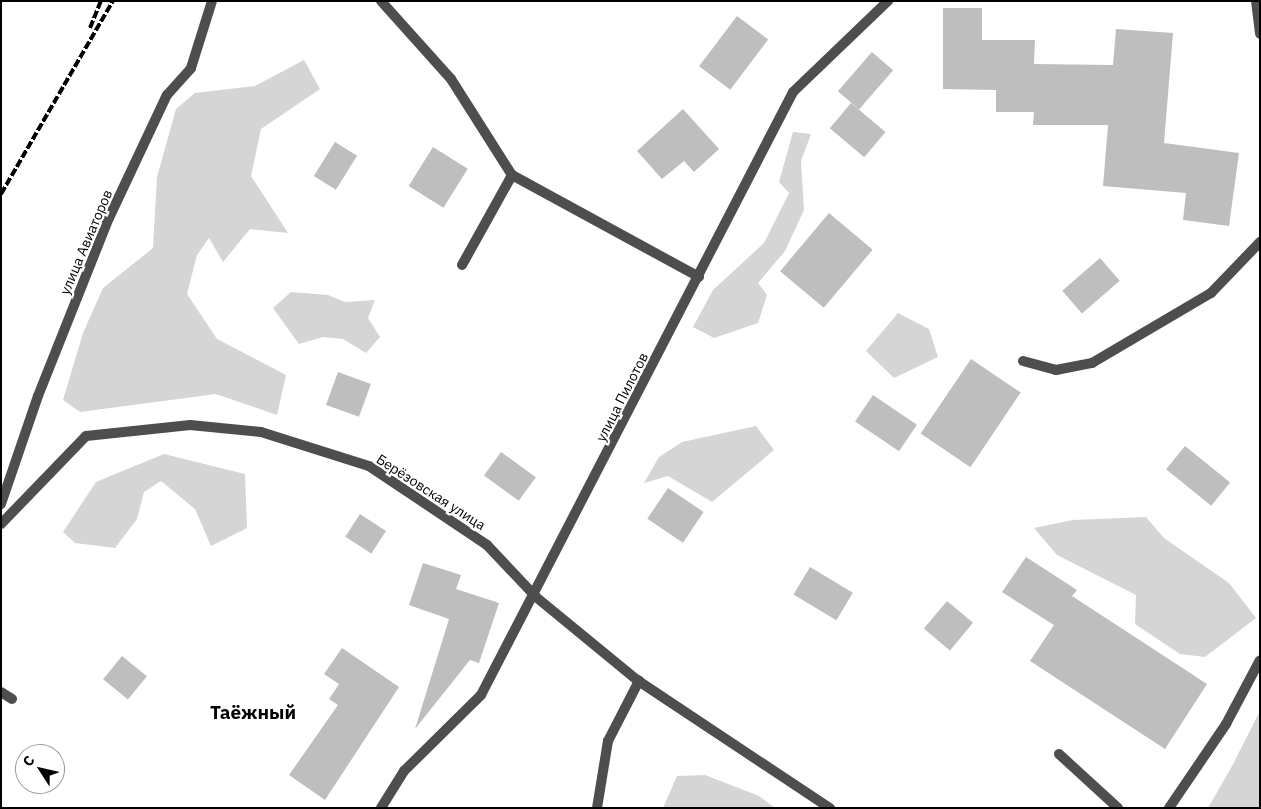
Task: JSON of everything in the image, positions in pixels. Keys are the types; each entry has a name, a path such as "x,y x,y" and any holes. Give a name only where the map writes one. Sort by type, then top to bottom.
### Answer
{"street":[{"name":"улица Авиаторов","path":"1,504 38,396 109,218 167,96 191,68 212,1"},
{"path":"381,1 451,79 512,175 699,277"},
{"name":"улица Пилотов","path":"381,808 404,771 481,695 536,597 793,92 888,1"},
{"path":"1256,1 1260,34"},
{"path":"462,264 512,175"},
{"path":"1023,361 1056,370 1092,363 1210,293 1260,242"},
{"name":"Берёзовская улица","path":"1,524 86,436 190,425 261,432 369,466 487,545 536,597 639,681 830,808"},
{"path":"1169,808 1226,724 1260,660"},
{"path":"597,808 608,741 639,681"},
{"path":"1,692 12,699"},
{"path":"1060,754 1118,808"}],"shaded area":[{"path":"304,60 320,89 261,129 251,176 288,233 250,229 223,262 209,238 197,255 187,294 217,339 286,375 277,415 216,394 80,412 63,400 83,333 103,288 153,248 157,177 176,109 195,93 255,86"},
{"path":"793,132 811,134 801,161 804,210 785,251 758,283 767,295 758,323 714,338 693,327 713,290 764,243 789,193 779,182"},
{"path":"291,292 328,295 345,302 375,300 368,318 380,337 366,353 343,339 323,337 299,344 273,308"},
{"path":"898,313 929,329 938,357 894,378 866,351"},
{"path":"756,426 774,450 712,502 668,476 644,483 659,457 682,442"},
{"path":"164,454 245,474 247,528 211,546 195,509 161,481 144,492 137,519 115,548 75,543 63,532 96,482"},
{"path":"1146,517 1164,538 1229,583 1256,618 1205,657 1180,654 1135,624 1136,595 1057,555 1034,528 1073,520"},
{"path":"1260,711 1260,808 1208,808 1231,768"},
{"path":"705,775 759,796 775,808 663,808 677,776"}],"building":[{"path":"943,8 982,8 982,40 1035,40 1034,64 1113,65 1116,29 1173,33 1164,143 1239,153 1229,226 1183,220 1186,193 1103,186 1108,125 1033,125 1034,112 996,112 996,90 943,89"},
{"path":"737,16 768,39 730,90 699,66"},
{"path":"872,52 893,70 859,110 838,91"},
{"path":"851,103 885,132 864,157 830,128"},
{"path":"683,109 719,149 694,172 684,161 662,179 637,151"},
{"path":"335,142 357,156 336,190 314,176"},
{"path":"433,147 468,169 443,208 409,186"},
{"path":"829,213 873,250 824,308 780,271"},
{"path":"1100,258 1120,281 1082,313 1062,291"},
{"path":"971,359 1021,393 970,467 921,434"},
{"path":"338,372 371,384 359,417 326,405"},
{"path":"873,395 917,425 899,451 855,422"},
{"path":"1185,446 1230,483 1211,506 1166,469"},
{"path":"501,452 536,477 519,501 484,475"},
{"path":"668,488 704,512 683,543 647,519"},
{"path":"360,514 386,531 371,554 345,537"},
{"path":"1026,557 1077,590 1072,596 1207,684 1165,749 1030,661 1054,625 1002,592"},
{"path":"423,563 461,575 456,589 499,603 479,663 470,660 415,729 449,619 409,605"},
{"path":"810,567 853,593 836,620 794,594"},
{"path":"947,601 973,623 950,650 924,629"},
{"path":"342,648 399,687 325,800 289,775 338,705 329,699 339,684 324,674"},
{"path":"122,656 147,676 128,699 103,679"}],"railway":[{"path":"90,28 101,1"},
{"path":"1,194 113,1"}],"district":[{"name":"Таёжный","path":"253,713"}]}
